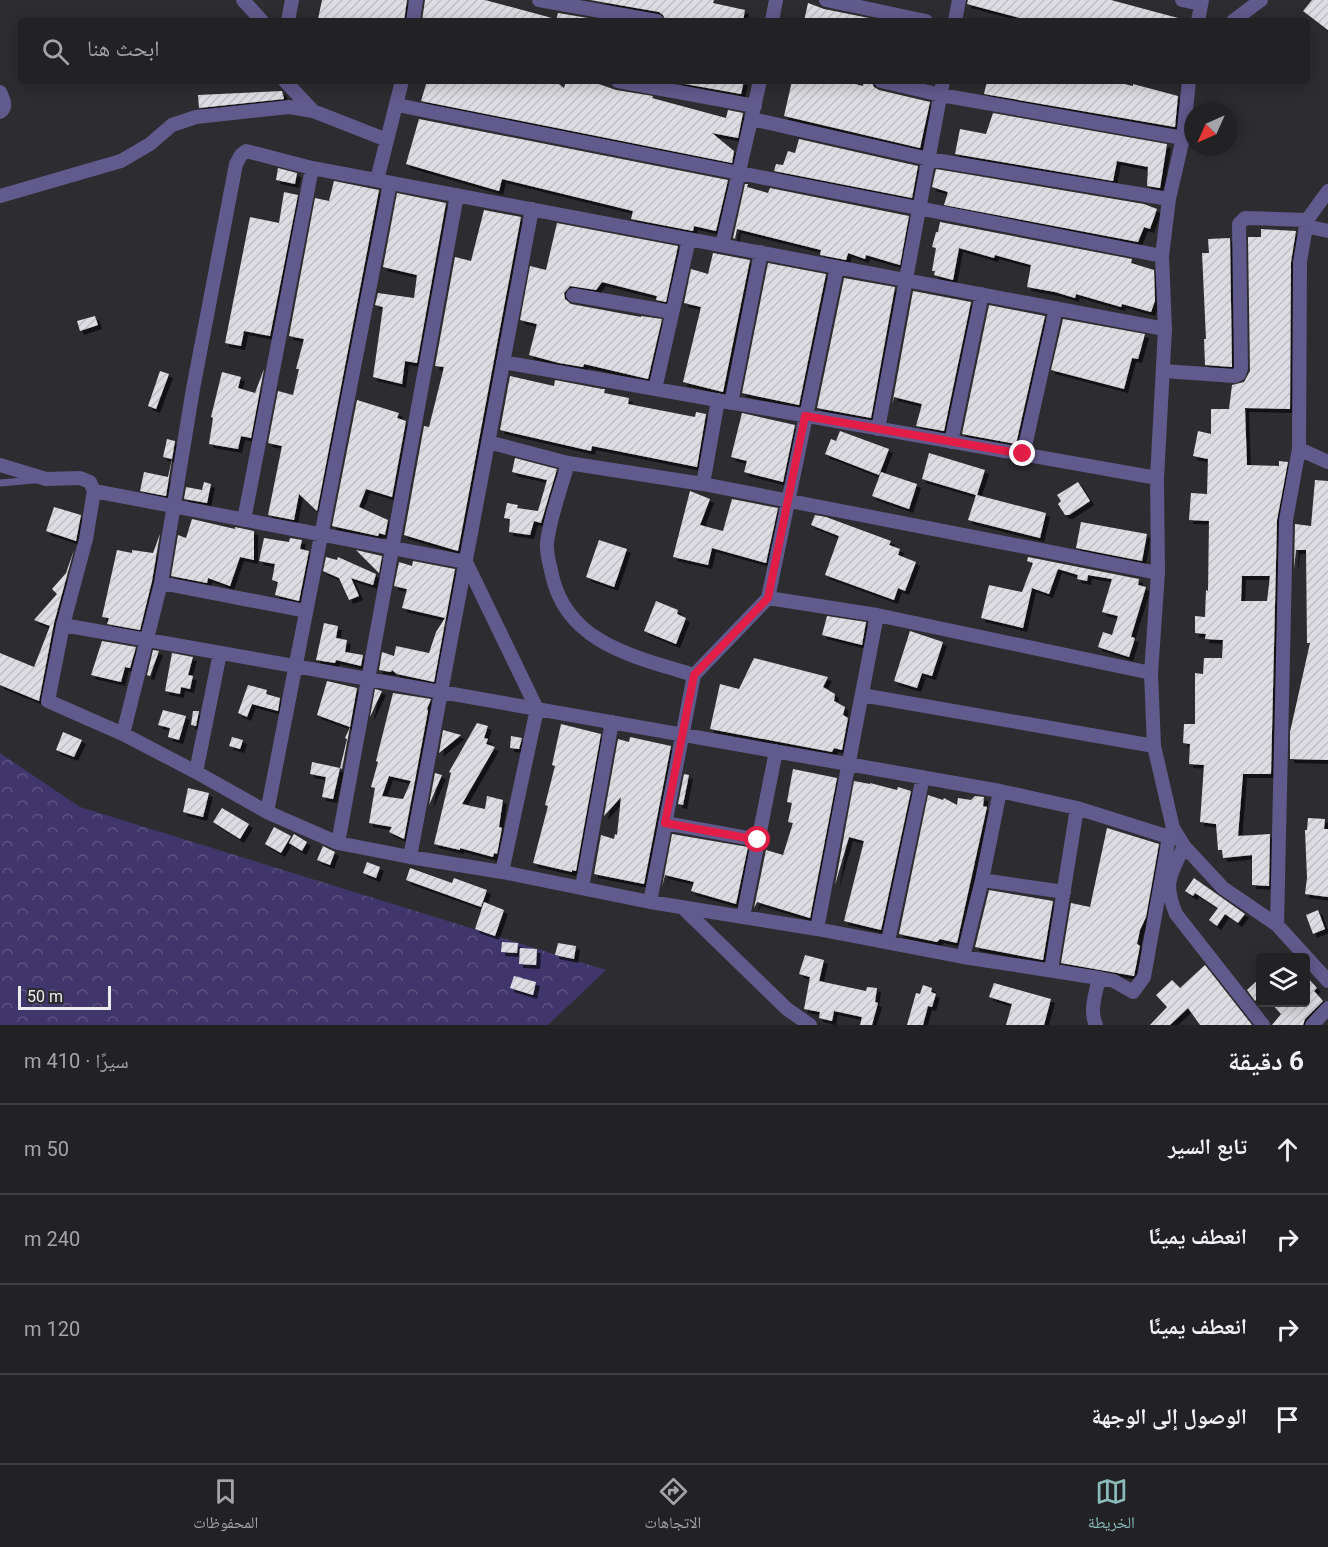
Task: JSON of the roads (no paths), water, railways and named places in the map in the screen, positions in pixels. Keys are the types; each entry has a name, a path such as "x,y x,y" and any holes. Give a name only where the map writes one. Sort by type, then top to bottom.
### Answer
{"street":[{"path":"243,0 259,18"},
{"path":"290,18 292,0"},
{"path":"413,18 416,0"},
{"path":"539,0 640,18"},
{"path":"773,18 776,0"},
{"path":"826,0 912,18"},
{"path":"956,18 959,0"},
{"path":"1182,0 1201,2 1198,18"},
{"path":"1237,18 1261,0"},
{"path":"288,84 313,111"},
{"path":"267,812 321,534 383,181 387,140 401,84"},
{"path":"631,84 754,113 929,159 1169,199"},
{"path":"722,245 759,84"},
{"path":"894,84 941,95 1183,138"},
{"path":"878,429 943,84"},
{"path":"0,465 46,479 80,478 90,482 94,491 79,571 63,625 48,701 123,734 267,812 338,843 582,887 650,902 817,929 963,957 1100,978 1114,981 1133,992 1144,977 1171,833 1154,746 1151,673 1158,573 1157,478 1165,329 1162,256 1169,199 1183,138 1189,84"},
{"path":"0,92 5,104 4,109 0,112"},
{"path":"397,105 919,210 1162,256"},
{"path":"0,196 121,161 150,144 172,125 196,117 289,107 313,111 387,140"},
{"path":"123,734 160,583 172,506 236,164 241,154 251,151 312,168 1165,329"},
{"path":"244,520 312,168"},
{"path":"1277,925 1286,520 1299,448 1300,262 1306,223 1328,191"},
{"path":"338,843 457,195"},
{"path":"410,857 532,209"},
{"path":"1163,371 1235,376 1239,374 1241,368 1239,224 1245,218 1306,223 1328,231"},
{"path":"656,389 689,239"},
{"path":"703,483 761,252"},
{"path":"650,902 694,675 768,598 837,267"},
{"path":"951,442 982,294"},
{"path":"573,295 672,312"},
{"path":"1023,454 1056,308"},
{"path":"503,362 1157,478"},
{"path":"488,442 568,463 703,483 1158,573"},
{"path":"1299,448 1328,462"},
{"path":"568,463 546,546 556,592 564,608 598,640 614,648 694,675"},
{"path":"94,491 465,562"},
{"path":"465,562 537,709 502,872"},
{"path":"160,583 306,611"},
{"path":"768,598 877,615 1151,673"},
{"path":"817,929 877,615"},
{"path":"63,625 1000,791 1077,808 1171,833 1223,888 1277,925 1328,981"},
{"path":"196,772 220,653"},
{"path":"862,695 1154,746"},
{"path":"582,887 612,722"},
{"path":"743,917 776,751"},
{"path":"888,942 922,777"},
{"path":"963,957 1000,791"},
{"path":"1051,970 1077,808"},
{"path":"665,823 758,840"},
{"path":"1184,846 1169,879 1169,896 1176,914 1263,1025"},
{"path":"982,880 1064,892"},
{"path":"682,907 787,1009 810,1025"},
{"path":"1096,1025 1093,1018 1094,1003 1100,978"},
{"path":"1312,1025 1328,1008"}],"lane":[{"path":"0,483 46,479"}]}
